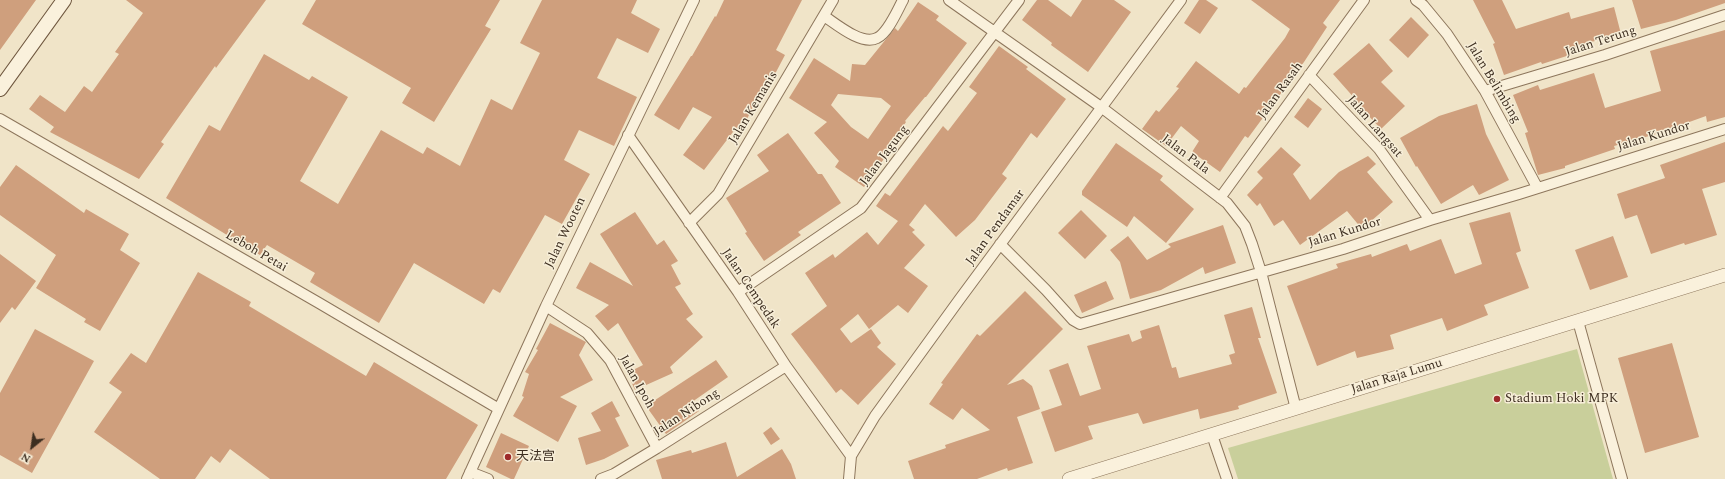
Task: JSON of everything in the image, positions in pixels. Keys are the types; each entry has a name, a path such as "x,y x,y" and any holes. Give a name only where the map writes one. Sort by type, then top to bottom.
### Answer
{"main road":[{"path":"0,89 64,0"}],"street":[{"name":"Jalan Wooten","path":"468,476 546,306 694,0"},
{"name":"Jalan Kemanis","path":"689,223 718,194 833,0"},
{"path":"824,16 852,35 869,40 877,38 887,28 903,0"},
{"name":"Jalan Pala","path":"949,0 1101,107 1226,203 1245,226 1261,272 1296,408"},
{"name":"Jalan Jagung","path":"738,292 861,208 1019,0"},
{"name":"Jalan Pendamar","path":"849,479 851,456 863,434 1000,244 1181,0"},
{"name":"Jalan Rasah","path":"1220,198 1364,0"},
{"name":"Jalan Belimbing","path":"1422,2 1447,34 1485,91 1537,187"},
{"name":"Jalan Terung","path":"1485,91 1605,55 1725,15"},
{"name":"Jalan Langsat","path":"1309,75 1380,149 1430,220"},
{"name":"Leboh Petai","path":"0,119 319,303 499,409"},
{"name":"Jalan Kundor","path":"1000,244 1046,290 1073,320 1080,324 1343,248 1725,130"},
{"name":"Jalan Cempedak","path":"628,135 738,292 786,366 851,456"},
{"name":"Jalan Raja Lumu","path":"1069,479 1725,275"},
{"name":"Jalan Ipoh","path":"546,306 587,333 610,360 657,448"},
{"path":"1578,321 1622,479"},
{"name":"Jalan Nibong","path":"601,479 614,474 657,448 786,366"},
{"path":"1212,435 1227,479"},
{"path":"468,476 488,479"}],"green space":[{"name":"Stadium Hoki MPK","path":"1577,349 1613,479 1238,479 1228,448"}],"building":[{"path":"0,0 36,0 0,50"},
{"path":"126,0 266,0 216,68 215,66 161,142 164,144 139,179 50,132 54,127 29,109 40,95 65,112 84,86 92,92 119,54 115,52 143,13"},
{"path":"316,0 500,0 485,26 491,29 434,122 402,103 411,88 302,24"},
{"path":"542,0 637,0 631,13 660,29 648,53 617,38 597,78 637,97 614,146 579,130 564,160 590,174 562,224 545,215 500,293 493,289 484,304 414,263 379,323 310,282 315,273 267,245 260,255 166,198 209,125 220,131 264,54 309,80 312,76 348,97 300,181 338,204 381,130 423,154 427,147 460,166 491,99 512,110 540,53 520,43"},
{"path":"724,0 802,0 776,50 785,55 766,91 762,89 741,131 736,128 704,170 683,155 712,117 693,107 679,130 654,115 692,56 715,16 716,17"},
{"path":"1037,0 1048,0 1071,17 1082,0 1114,0 1131,12 1088,72 1051,45 1052,43 1022,20"},
{"path":"1199,0 1206,0 1218,8 1200,34 1184,23"},
{"path":"1251,0 1340,0 1323,23 1327,27 1304,62 1248,138 1245,136 1220,172 1192,152 1199,141 1181,126 1166,146 1142,129 1156,110 1159,112 1179,88 1176,87 1196,61 1239,94 1244,87 1246,88 1285,38 1290,29"},
{"path":"1473,0 1502,0 1516,29 1569,12 1571,19 1614,7 1621,34 1580,45 1582,51 1542,64 1541,62 1504,75 1493,44 1495,43"},
{"path":"1632,0 1725,0 1725,3 1676,20 1641,29"},
{"path":"918,2 939,16 936,20 967,43 926,97 905,121 906,122 886,151 888,153 864,187 835,167 839,161 814,133 827,122 789,98 814,58 850,81 852,64 865,65 895,28 898,31","holes":["838,94 881,98 891,106 868,139 851,127 831,105"]},
{"path":"1411,17 1429,35 1408,58 1389,40"},
{"path":"1725,30 1725,117 1707,122 1706,116 1656,134 1614,146 1615,149 1565,166 1565,168 1538,175 1525,133 1528,132 1513,95 1538,85 1540,90 1594,73 1605,108 1661,91 1650,51"},
{"path":"1369,43 1393,71 1381,82 1405,106 1381,129 1333,74"},
{"path":"999,46 1028,67 1026,69 1066,99 1037,138 1031,133 1002,174 1007,178 975,220 956,237 925,204 909,225 915,230 912,232 925,245 904,268 928,286 908,313 898,305 869,329 858,314 840,329 851,343 871,329 881,343 877,347 896,364 858,405 841,389 836,393 791,334 827,306 805,273 833,254 835,258 867,232 878,245 898,221 876,206 885,193 890,196 943,126 948,131 977,93 969,87"},
{"path":"1308,98 1322,109 1308,128 1294,117"},
{"path":"1477,104 1486,134 1509,180 1479,195 1473,185 1441,204 1417,166 1416,167 1400,138 1439,116"},
{"path":"788,133 818,174 822,174 841,203 798,232 801,235 764,261 745,233 747,232 726,198 769,171 757,155"},
{"path":"1725,142 1725,182 1702,189 1717,235 1685,245 1684,243 1651,254 1637,215 1625,219 1617,194 1665,178 1660,165"},
{"path":"1116,143 1163,176 1160,180 1194,209 1166,243 1134,216 1127,227 1082,195 1082,191"},
{"path":"1281,147 1301,165 1293,174 1310,200 1339,172 1368,156 1376,164 1367,172 1393,202 1362,229 1347,211 1300,245 1283,220 1274,226 1260,203 1257,206 1247,195 1263,178 1257,172"},
{"path":"16,165 84,213 86,209 129,234 120,250 140,263 100,331 84,322 86,319 36,288 56,255 0,215 0,187"},
{"path":"1081,210 1107,236 1085,259 1058,233"},
{"path":"635,212 657,245 664,240 678,261 671,265 681,284 675,287 693,314 686,319 703,337 670,367 673,373 635,390 627,373 643,365 618,323 608,331 595,316 609,305 576,288 590,262 633,286 600,234"},
{"path":"1510,212 1521,251 1516,253 1529,288 1484,305 1488,315 1447,331 1442,318 1390,335 1394,349 1357,358 1355,351 1317,366 1287,286 1338,268 1336,264 1371,254 1372,257 1407,244 1410,251 1441,239 1455,274 1482,264 1469,223"},
{"path":"1223,225 1236,263 1205,274 1203,267 1161,290 1130,299 1120,262 1110,250 1128,236 1147,260 1171,247 1168,244"},
{"path":"1613,236 1628,277 1590,290 1575,250"},
{"path":"0,254 36,281 15,310 12,307 0,323"},
{"path":"198,272 251,302 249,306 366,376 374,362 478,425 446,479 270,479 230,449 220,463 211,456 195,479 160,479 94,432 122,392 109,383 131,353 146,363"},
{"path":"1106,281 1114,299 1082,313 1074,295"},
{"path":"1025,291 1063,329 1007,385 1023,379 1032,386 1040,409 1017,417 1033,463 1008,471 1007,468 977,479 914,479 908,461 946,448 945,445 990,430 962,408 953,420 929,404 943,384 941,383 977,334 980,336"},
{"path":"1252,307 1261,338 1258,338 1277,393 1238,406 1239,409 1200,419 1198,409 1143,424 1138,413 1088,426 1093,439 1055,452 1041,412 1062,405 1049,370 1068,363 1080,396 1101,389 1087,346 1129,334 1132,342 1142,338 1140,331 1159,325 1172,368 1176,367 1179,378 1232,364 1229,355 1235,353 1224,315"},
{"path":"550,323 586,342 579,355 593,380 560,397 577,406 558,442 513,416 524,397 522,396 529,374 525,372 538,350 536,349"},
{"path":"35,329 94,361 32,473 0,455 0,393"},
{"path":"1672,343 1699,437 1645,453 1618,358"},
{"path":"716,360 728,377 692,402 699,411 666,434 646,406"},
{"path":"612,401 620,416 615,418 629,446 604,459 586,465 578,438 601,431 591,413"},
{"path":"771,427 780,439 771,445 763,433"},
{"name":"天法宫","path":"501,433 529,446 514,479 486,467"},
{"path":"726,442 737,477 782,449 791,464 796,479 662,479 656,460 691,450 692,453"}],"place":[{"name":"Stadium Hoki MPK","path":"1497,399"},
{"name":"天法宫","path":"508,457"}]}
